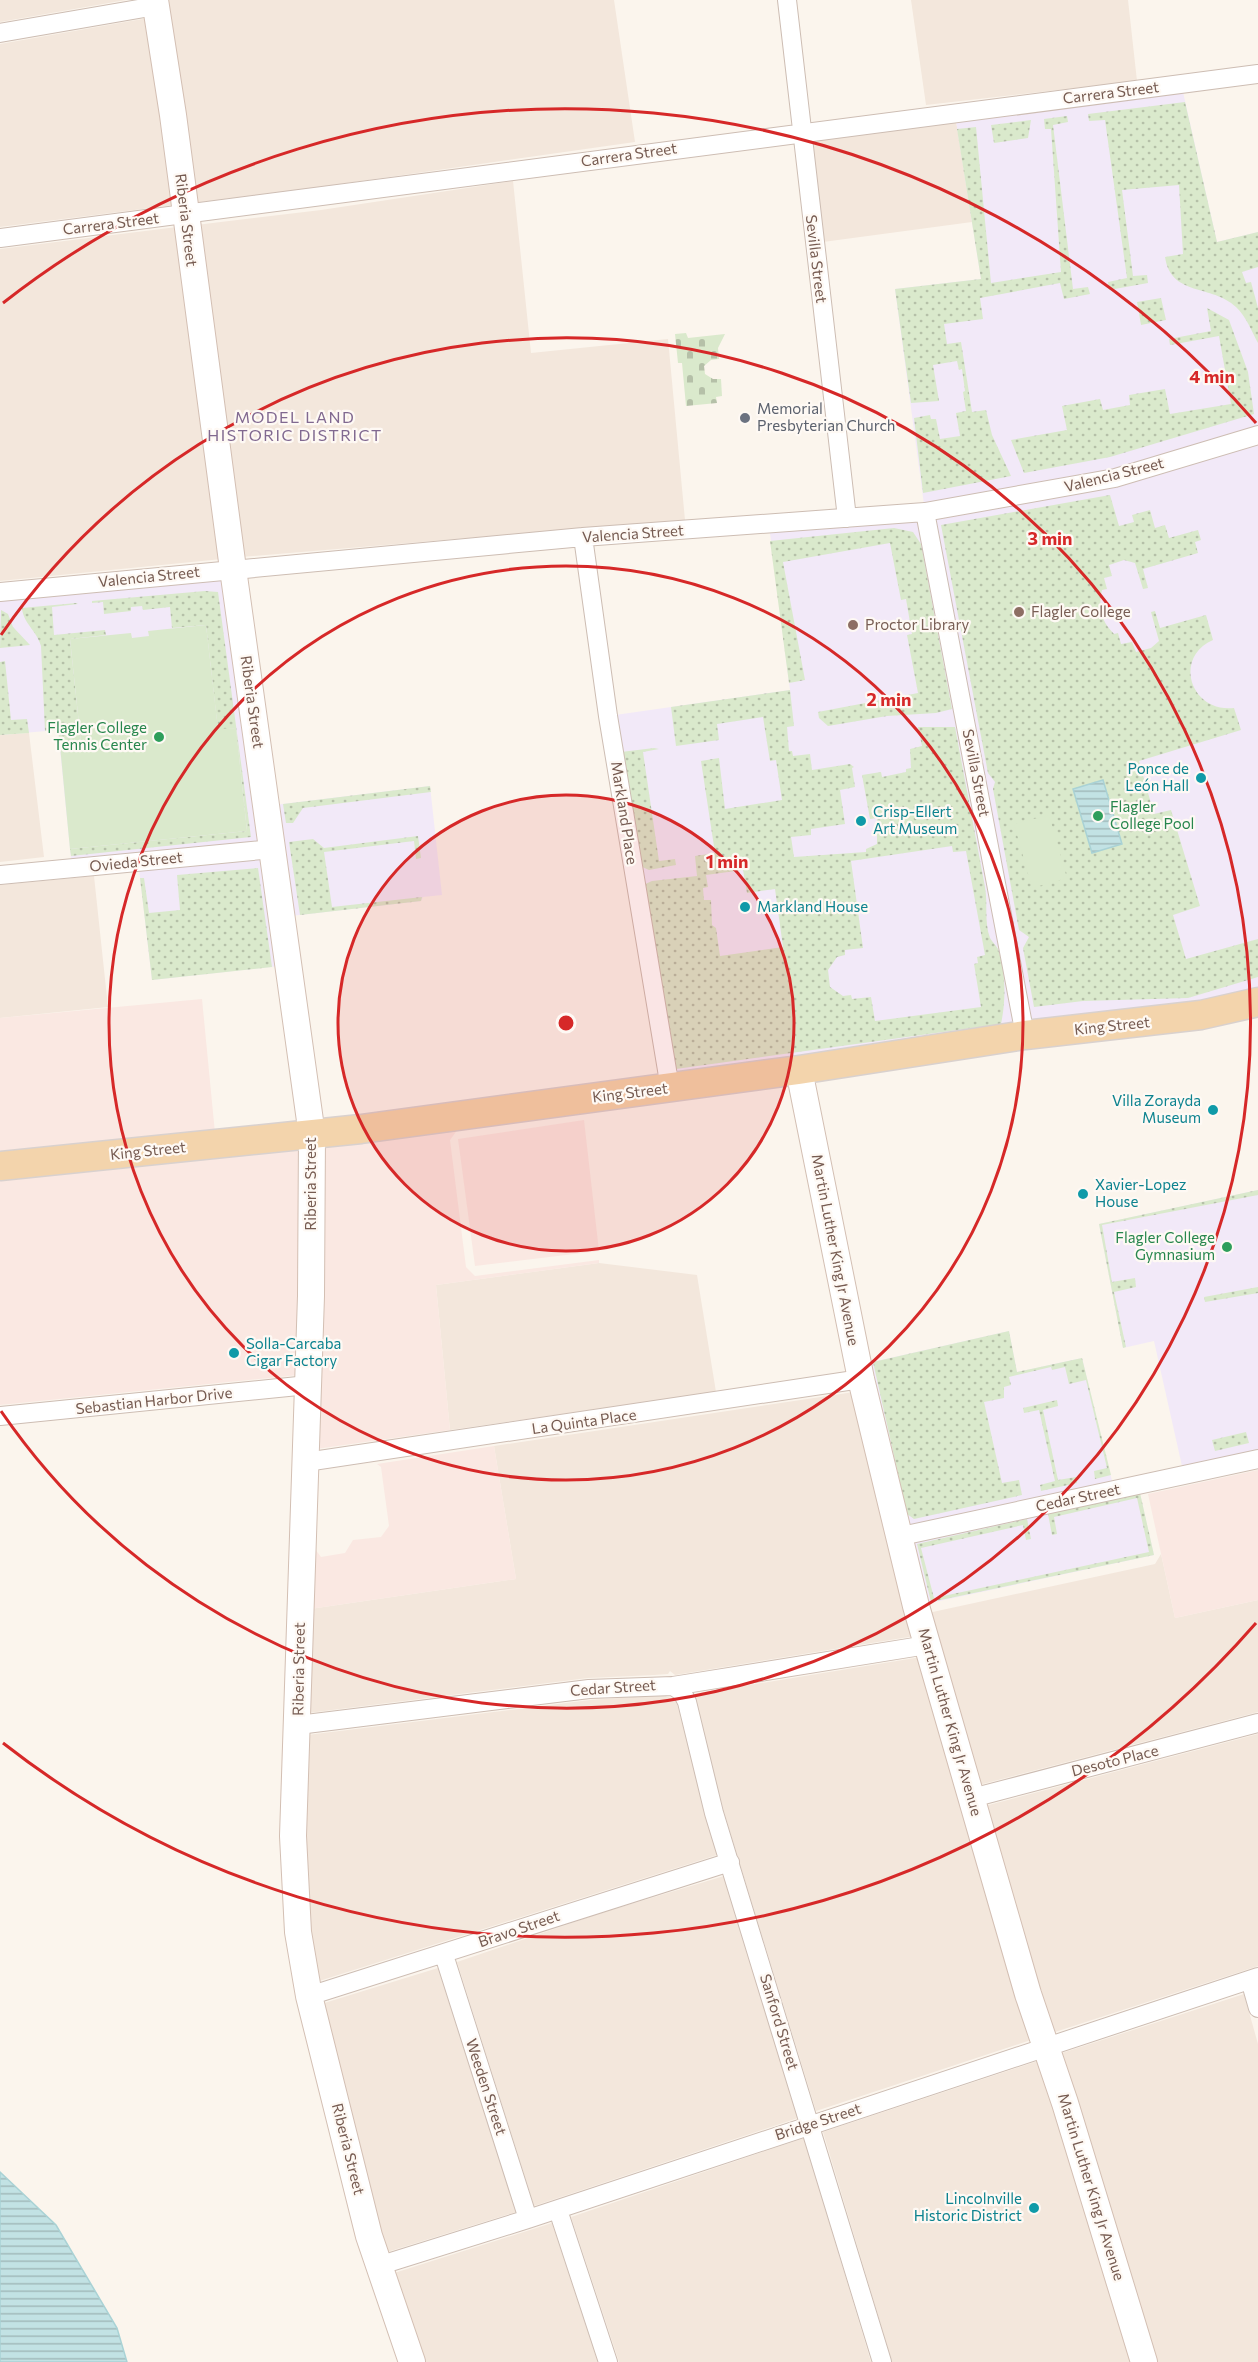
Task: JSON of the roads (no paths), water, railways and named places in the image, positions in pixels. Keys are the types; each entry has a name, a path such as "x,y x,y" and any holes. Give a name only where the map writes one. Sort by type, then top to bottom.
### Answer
{"main road":[{"name":"King Street","path":"0,1166 312,1135 800,1070 1025,1035 1201,1015 1258,1002"}],"street":[{"name":"Sevilla Street","path":"787,0 848,518"},
{"path":"0,33 156,3"},
{"name":"Riberia Street","path":"156,3 232,569 312,1135 308,1385 294,1884 298,1932 309,1996 378,2266 412,2362"},
{"name":"Carrera Street","path":"0,238 1258,74"},
{"name":"Valencia Street","path":"0,592 584,537 925,512 1115,478 1258,435"},
{"name":"Sevilla Street","path":"925,512 1025,1035"},
{"name":"Markland Place","path":"584,537 608,716 670,1088"},
{"name":"Ovieda Street","path":"0,875 273,849"},
{"name":"Martin Luther King Jr Avenue","path":"800,1070 861,1380 897,1537 1028,1994 1047,2047 1144,2362"},
{"name":"La Quinta Place","path":"306,1462 861,1380"},
{"name":"Sebastian Harbor Drive","path":"0,1416 308,1385"},
{"name":"Cedar Street","path":"897,1537 1258,1459"},
{"name":"Cedar Street","path":"298,1725 589,1689 673,1686 927,1645"},
{"name":"Sanford Street","path":"673,1686 682,1692 687,1702 730,1862 882,2362"},
{"name":"Desoto Place","path":"972,1798 1258,1723"},
{"name":"Bravo Street","path":"309,1996 444,1955 595,1903 730,1862"},
{"name":"Weeden Street","path":"444,1955 528,2219"},
{"path":"1254,1979 1258,2008"},
{"name":"Bridge Street","path":"378,2266 558,2210 1254,1979"},
{"path":"558,2210 608,2362"}],"water":[{"name":"Flagler College Pool","path":"1103,780 1122,844 1092,853 1073,789"},
{"path":"0,2172 56,2225 117,2328 127,2362 0,2362"}],"place":[{"name":"Memorial Presbyterian Church","path":"745,418"},
{"name":"Flagler College","path":"1019,612"},
{"name":"Proctor Library","path":"853,625"},
{"name":"Flagler College Tennis Center","path":"159,737"},
{"name":"Ponce de León Hall","path":"1201,778"},
{"name":"Flagler College Pool","path":"1098,816"},
{"name":"Crisp-Ellert Art Museum","path":"861,821"},
{"name":"Markland House","path":"745,907"},
{"name":"Villa Zorayda Museum","path":"1213,1110"},
{"name":"Xavier-Lopez House","path":"1083,1194"},
{"name":"Flagler College Gymnasium","path":"1227,1247"},
{"name":"Solla-Carcaba Cigar Factory","path":"234,1353"},
{"name":"Lincolnville Historic District","path":"1034,2208"}],"district":[{"name":"MODEL LAND HISTORIC DISTRICT","path":"295,426"}]}
